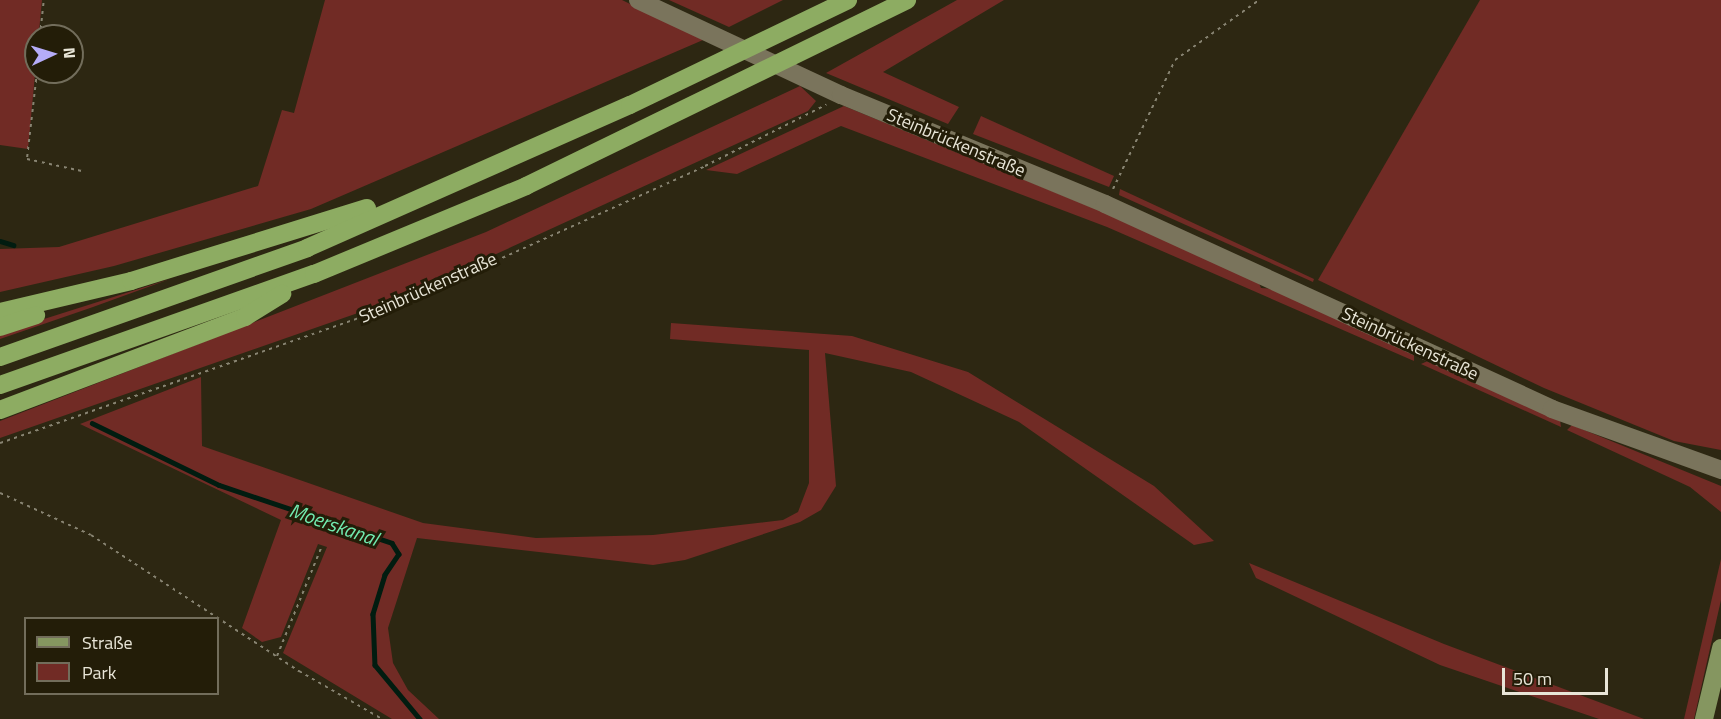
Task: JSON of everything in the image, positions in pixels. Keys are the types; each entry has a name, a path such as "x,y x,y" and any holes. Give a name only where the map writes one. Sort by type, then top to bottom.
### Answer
{"highway":[{"path":"0,357 307,248 725,60 848,0"},
{"path":"0,385 314,274 526,186 759,77 907,0"},
{"path":"0,327 131,281 472,175"},
{"path":"0,410 246,317 314,274"},
{"path":"0,312 131,281"}],"main road":[{"path":"1704,719 1721,648"}],"street":[{"name":"Steinbrückenstraße","path":"638,0 841,95 1105,204 1552,409 1721,470"}],"path":[{"path":"41,24 44,0"},
{"path":"1105,204 1175,60 1259,0"},
{"path":"36,84 27,159 82,171"},
{"name":"Steinbrückenstraße","path":"0,443 399,304 705,166 841,95"},
{"path":"0,493 91,535 217,617"},
{"path":"277,656 321,548"},
{"path":"219,618 382,719"}],"green space":[{"path":"0,0 42,0 40,24 24,24 24,84 34,84 28,149 0,145"},
{"path":"325,0 622,0 703,40 311,209 114,266 0,292 0,249 59,247 258,186 282,110 294,113"},
{"path":"669,0 783,0 729,27"},
{"path":"957,0 1004,0 883,72 959,107 948,124 826,73"},
{"path":"1480,0 1721,0 1721,450 1674,441 1544,388 1318,280"},
{"path":"800,86 816,101 808,111 398,299 0,438 0,421 486,232"},
{"path":"844,106 1108,214 1258,281 1261,288 1276,289 1414,352 1414,361 1107,227 841,126 737,174 706,170"},
{"path":"981,116 1114,176 1109,187 973,134"},
{"path":"1120,189 1314,279 1313,282 1119,195"},
{"path":"170,279 93,307 0,339 0,333"},
{"path":"671,323 852,336 968,372 1154,486 1214,541 1194,545 1019,422 911,372 825,353 836,486 821,510 800,522 685,560 653,565 417,538 388,628 393,663 408,690 439,719 392,719 283,653 327,547 318,544 281,637 262,642 242,628 281,520 80,424 201,377 202,446 423,523 536,538 653,535 783,520 798,512 809,483 809,350 670,339"},
{"path":"1430,360 1560,420 1561,427 1421,364"},
{"path":"1572,425 1721,486 1721,512 1690,487 1567,430"},
{"path":"1721,559 1721,600 1694,719 1684,719"},
{"path":"1249,563 1444,644 1644,719 1599,719 1440,665 1256,578"}],"waterway":[{"name":"Moerskanal","path":"0,241 13,245"},
{"name":"Moerskanal","path":"92,423 219,485 392,543 399,554 385,575 373,614 375,665 420,719"}]}
